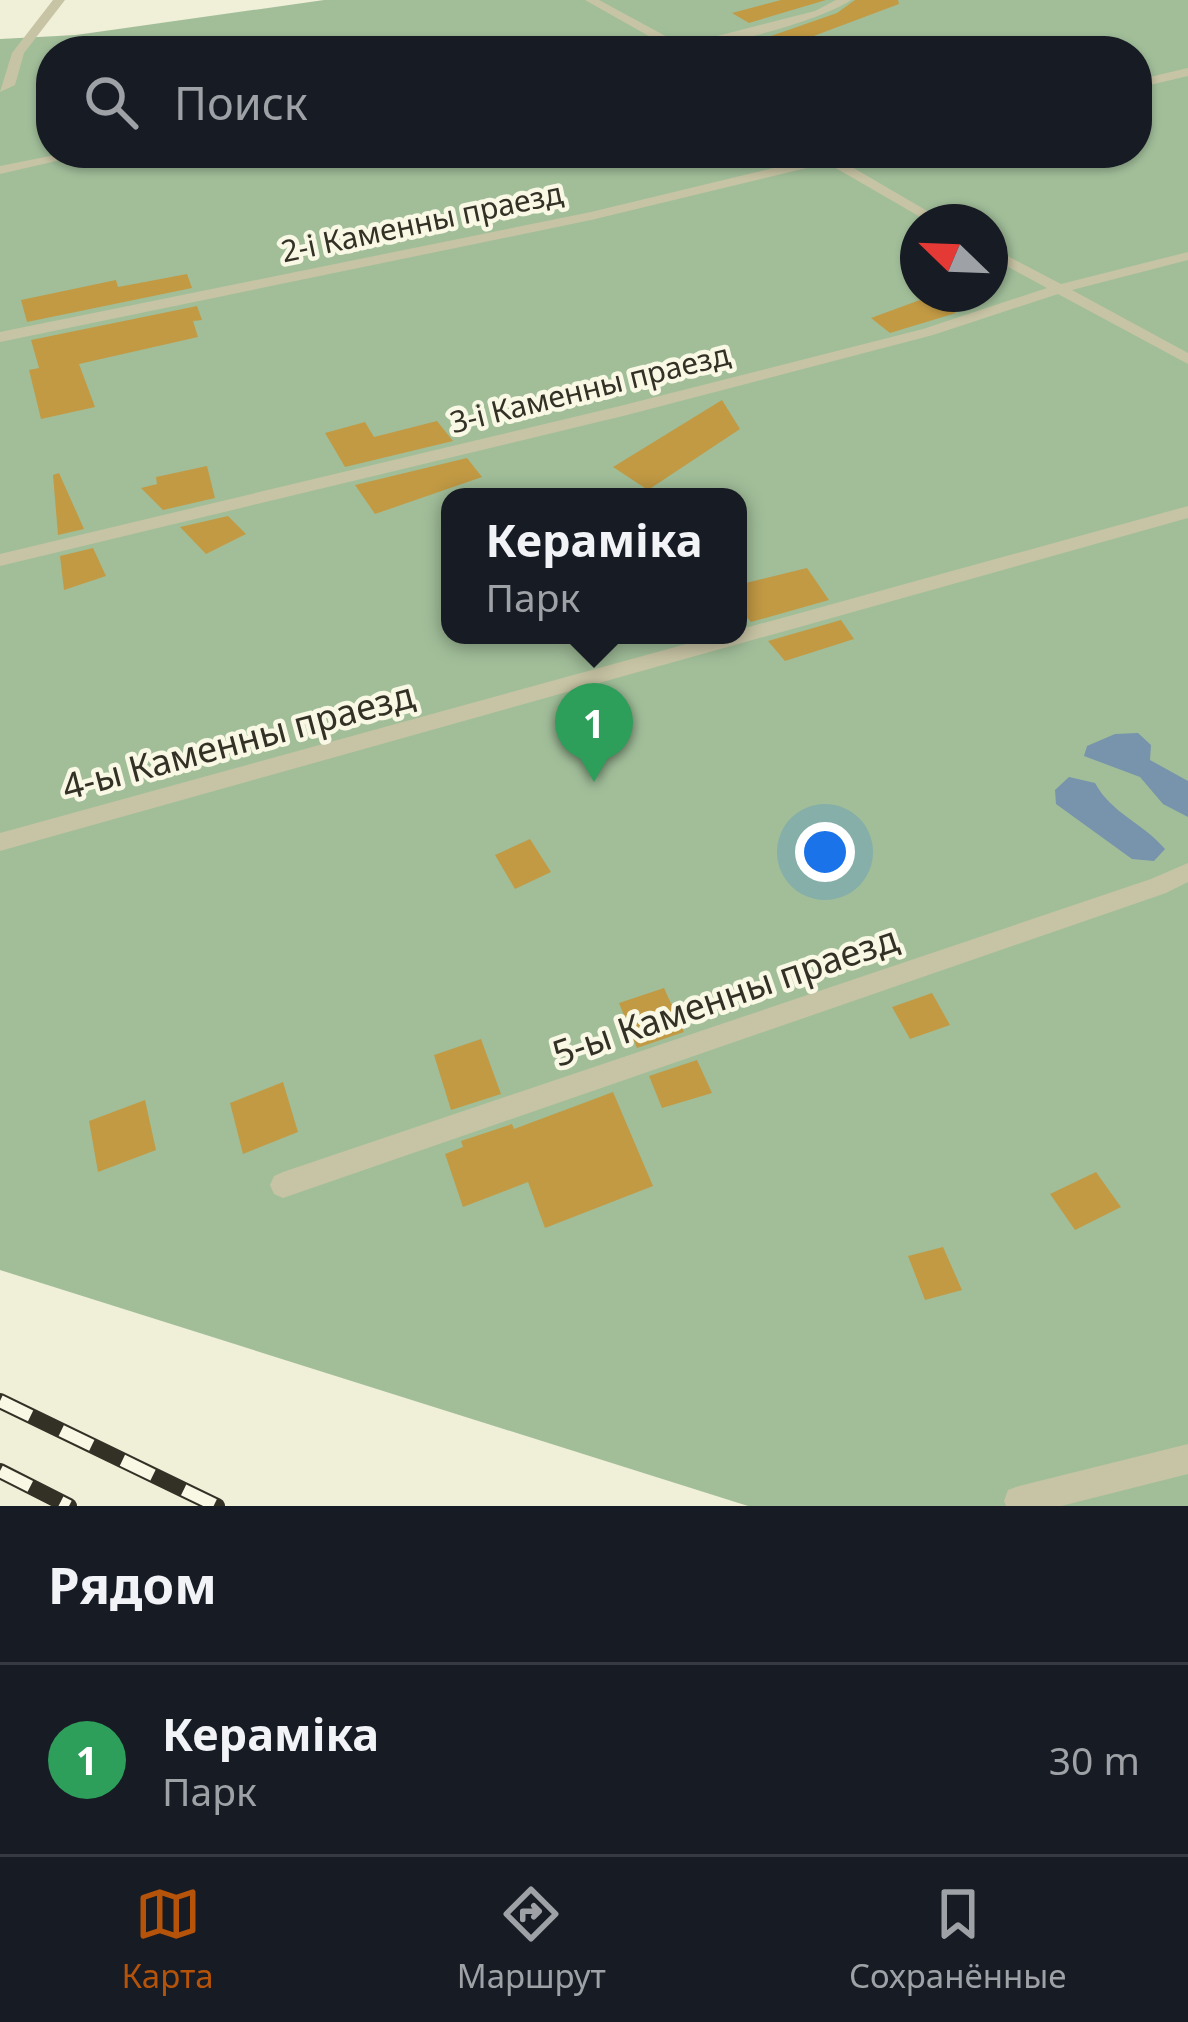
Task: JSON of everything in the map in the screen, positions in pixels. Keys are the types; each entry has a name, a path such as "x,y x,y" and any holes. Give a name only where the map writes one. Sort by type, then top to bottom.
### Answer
{"lane":[{"path":"0,88 11,82 18,53 59,0"},
{"path":"591,0 654,36"},
{"path":"732,36 819,13 845,0"},
{"path":"1152,80 1188,71"},
{"path":"0,170 36,163"},
{"name":"2-і Каменны праезд","path":"0,337 591,215 777,168"},
{"path":"845,168 908,204"},
{"name":"3-і Каменны праезд","path":"0,560 687,394 928,332 1058,290 1188,256"},
{"path":"1008,261 1188,358"},
{"name":"4-ы Каменны праезд","path":"747,634 1188,512"},
{"name":"4-ы Каменны праезд","path":"0,842 713,644"},
{"name":"5-ы Каменны праезд","path":"284,1184 1136,894 1188,872"},
{"path":"1019,1501 1188,1459"}],"green space":[{"path":"324,0 1188,0 1188,1506 748,1506 0,1270 0,39 36,37 36,168 1152,168 1152,36 57,36"}],"water":[{"path":"1138,733 1151,745 1150,760 1188,781 1188,817 1163,804 1140,777 1084,756 1087,746 1115,734"},
{"path":"1069,777 1095,783 1110,803 1165,849 1154,861 1132,859 1056,804 1055,790"}],"building":[{"path":"781,0 826,0 749,23 732,13"},
{"path":"855,0 898,0 899,4 814,36 771,36 837,13"},
{"path":"187,274 192,288 27,322 21,300 116,280 118,287"},
{"path":"197,306 202,320 193,321 198,337 79,364 95,407 41,419 29,370 39,368 31,340"},
{"path":"900,307 900,312 956,313 890,333 871,318"},
{"path":"722,400 740,429 651,488 613,467"},
{"path":"437,421 453,441 345,467 325,433 365,422 374,437"},
{"path":"467,458 482,477 375,514 355,485"},
{"path":"207,466 215,498 163,510 141,488 157,484 156,477"},
{"path":"59,473 84,529 58,535 53,475"},
{"path":"228,516 246,534 206,554 180,527"},
{"path":"93,548 106,576 64,590 60,556"},
{"path":"807,568 829,600 751,622 747,583"},
{"path":"841,620 854,639 785,661 768,641"},
{"path":"530,839 551,872 515,889 495,855"},
{"path":"664,988 684,1032 637,1048 619,1003"},
{"path":"932,993 950,1025 910,1039 892,1007"},
{"path":"481,1039 501,1094 451,1110 434,1055"},
{"path":"697,1060 712,1093 662,1108 649,1076"},
{"path":"283,1082 298,1132 243,1154 230,1103"},
{"path":"613,1092 653,1186 545,1228 528,1182 463,1207 445,1154 463,1147 461,1141 512,1124 514,1129"},
{"path":"145,1100 156,1150 98,1172 89,1121"},
{"path":"1096,1172 1121,1207 1075,1230 1050,1194"},
{"path":"943,1247 962,1290 925,1300 908,1256"}],"railway":[{"path":"0,1401 217,1506"},
{"path":"0,1471 69,1506"}],"place":[{"name":"Кераміка","path":"594,782"}]}
